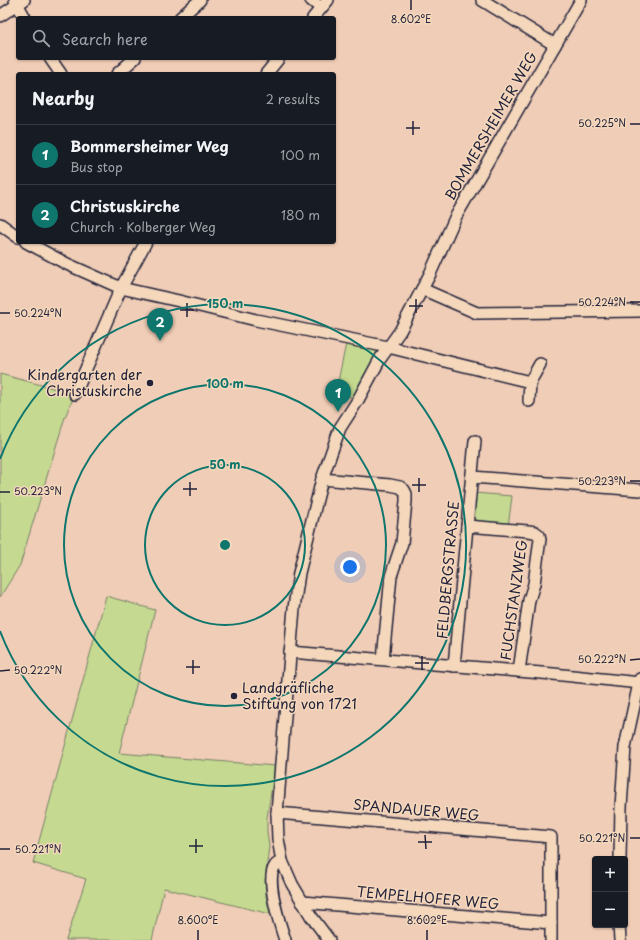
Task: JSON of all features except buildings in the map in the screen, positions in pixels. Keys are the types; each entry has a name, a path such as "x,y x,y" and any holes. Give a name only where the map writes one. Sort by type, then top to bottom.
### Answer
{"street":[{"path":"182,16 200,0"},
{"path":"311,0 324,4 315,16"},
{"path":"482,0 555,45"},
{"name":"BOMMERSHEIMER WEG","path":"330,940 317,925 302,902 282,861 278,839 277,813 294,608 299,573 322,479 340,428 358,400 380,359 400,331 430,274 455,218 582,0"},
{"path":"0,16 19,2 24,16"},
{"path":"51,60 60,72"},
{"path":"119,72 133,60"},
{"path":"268,72 278,60"},
{"path":"0,224 16,235"},
{"path":"30,244 67,264 121,288 256,320 388,347 530,382"},
{"path":"75,394 121,288 145,244"},
{"path":"422,289 477,313 640,311"},
{"path":"529,401 530,382 540,364"},
{"name":"FELDBERGSTRASSE","path":"454,666 475,441"},
{"path":"472,477 640,490"},
{"path":"322,479 390,485 400,487 406,494 402,543 391,576 383,660"},
{"name":"FUCHSTANZWEG","path":"467,526 528,531 539,535 540,539 534,584 529,600 519,671"},
{"path":"290,652 640,682 624,747 620,856"},
{"name":"SPANDAUER WEG","path":"277,813 551,837 551,923"},
{"path":"282,861 272,870 272,893 285,940"},
{"name":"TEMPELHOFER WEG","path":"302,902 551,923"},
{"path":"551,923 551,940"},
{"path":"619,928 620,940"}],"green space":[{"path":"347,339 388,347 358,400 336,391"},
{"path":"0,374 75,394 65,417 20,565 0,597"},
{"path":"474,493 512,496 508,527 480,524 472,515"},
{"path":"106,596 155,610 119,753 275,766 267,818 269,846 265,880 266,896 270,914 164,888 152,940 66,940 86,879 33,863"}],"place":[{"name":"Christuskirche","path":"160,341"},
{"name":"Kindergarten der Christuskirche","path":"150,383"},
{"name":"Bommersheimer Weg","path":"338,412"},
{"name":"Landgräfliche Stiftung von 1721","path":"234,696"}]}
